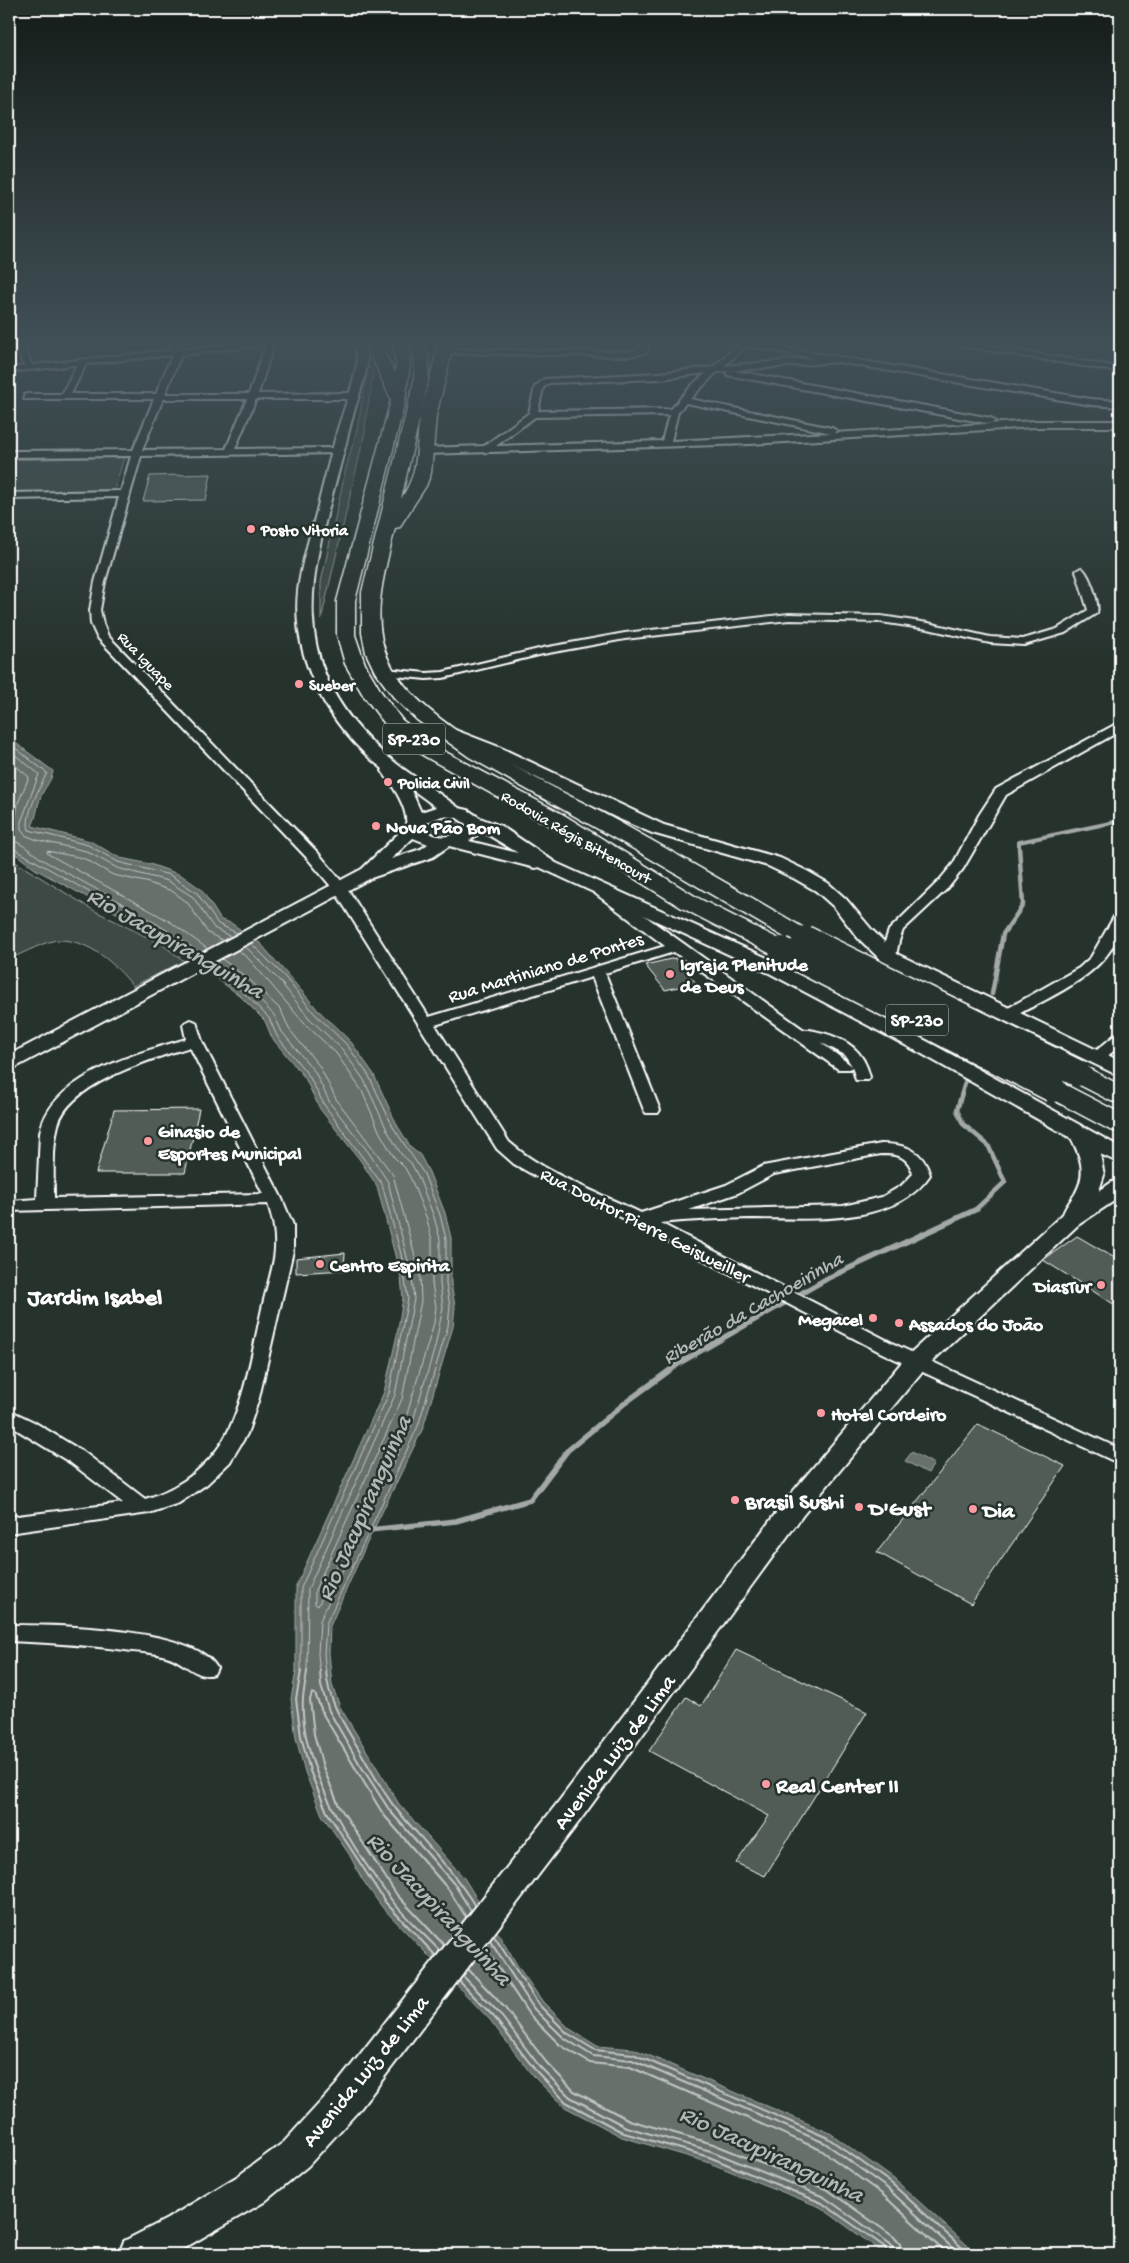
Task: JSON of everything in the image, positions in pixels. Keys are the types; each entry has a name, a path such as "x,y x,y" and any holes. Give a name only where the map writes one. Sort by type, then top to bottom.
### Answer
{"highway":[{"name":"Rodovia Régis Bittencourt","path":"385,450 346,601 346,635 355,664 373,695 394,724 431,752 556,820 690,903 1120,1124"},
{"name":"Rodovia Régis Bittencourt","path":"405,450 371,592 368,622 376,654 385,672 397,689 427,718 445,732 506,769 586,812 805,939 1086,1066 1120,1095"},
{"path":"384,539 418,486 423,473 425,452"}],"street":[{"path":"425,452 474,450"},
{"path":"14,454 337,451 308,568 304,598 306,638 323,686 339,712 362,742 386,764 453,812"},
{"name":"Rua Iguape","path":"136,452 126,494 100,582 95,610 97,624 103,637 313,856 340,888"},
{"path":"9,496 126,494"},
{"path":"385,672 426,676 443,675 543,651 625,636 789,617 881,619 928,626 990,640 1024,642 1061,631 1093,611 1093,605 1081,571"},
{"path":"890,958 890,944 893,934 899,926 945,883 965,856 989,807 1001,792 1120,726"},
{"path":"445,732 492,750 658,829 774,862 801,875 822,887 840,903 865,934 890,958 943,985 1008,1014 1086,1066 1120,1069"},
{"path":"386,764 403,789 411,806 416,833 423,838 447,841 550,867 724,945 778,970 879,1023 1120,1156"},
{"path":"365,874 414,825 431,813 453,812 462,814 474,822 494,830 550,867"},
{"path":"9,1063 365,874 422,855 447,841 470,834 475,828 474,822"},
{"name":"Rua Doutor Pierre Geisweiller","path":"340,888 503,1145 520,1160 543,1173 643,1219 781,1293 916,1362 1120,1457"},
{"path":"600,889 676,947 844,1066"},
{"path":"1008,1014 1084,971 1097,959 1120,918"},
{"name":"Rua Martiniano de Pontes","path":"426,1024 676,947"},
{"path":"826,996 890,958"},
{"path":"597,971 652,1110"},
{"path":"879,1023 943,985"},
{"path":"9,1525 142,1508 172,1498 200,1479 223,1457 237,1434 250,1398 284,1251 284,1225 274,1199 192,1033 99,1077 57,1108 50,1123 45,1204"},
{"path":"800,1033 824,1038 850,1050 858,1058 862,1078"},
{"path":"1086,1066 1120,1038"},
{"name":"Avenida Luiz de Lima","path":"1070,1220 1092,1184 1096,1173 1080,1134"},
{"path":"881,1149 898,1149 912,1155 920,1164 922,1175 914,1186 898,1196 875,1205 842,1211 749,1213 643,1219 732,1189 769,1170 881,1149"},
{"name":"Avenida Luiz de Lima","path":"137,2254 180,2232 251,2189 296,2154 348,2097 570,1810 794,1508 916,1362 1070,1220 1120,1187"},
{"path":"1098,1202 1120,1198"},
{"path":"9,1206 274,1199"},
{"path":"9,1416 70,1451 105,1476 142,1508"},
{"path":"16,1633 86,1636 167,1647 189,1654 206,1668"}],"shaded area":[{"path":"351,450 361,450 321,620 321,582"},
{"path":"124,457 114,491 9,493 9,460"},
{"path":"433,815 446,816 460,824 462,833 440,839 427,832 427,824"},
{"path":"9,858 93,910 163,945 184,961 133,986 101,955 81,944 70,941 48,942 9,959"}],"water":[{"name":"Rio Jacupiranguinha","path":"9,738 53,771 41,796 32,826 90,841 120,858 150,864 181,875 201,889 221,920 231,923 261,944 318,1010 351,1042 373,1073 397,1125 411,1148 420,1155 429,1172 445,1213 451,1238 451,1284 455,1306 453,1327 423,1428 367,1543 330,1626 329,1653 332,1685 340,1707 399,1804 464,1878 519,1968 543,2002 570,2029 597,2046 634,2049 830,2133 894,2179 977,2254 885,2254 820,2207 707,2162 622,2137 563,2106 532,2075 490,2020 382,1907 362,1879 349,1854 322,1815 305,1772 296,1738 291,1699 296,1671 296,1586 384,1392 397,1335 403,1298 401,1278 377,1186 360,1160 320,1109 305,1078 272,1038 265,1021 239,995 159,936 35,869 9,849"},
{"path":"912,1452 934,1464 928,1473 905,1461"}],"building":[{"path":"211,474 206,500 143,501 150,476"},
{"name":"Igreja Plenitude de Deus","path":"675,958 696,983 665,990 645,965"},
{"name":"Ginasio de Esportes Municipal","path":"199,1109 185,1173 96,1173 114,1110"},
{"name":"DiasTur","path":"1077,1236 1120,1261 1120,1308 1043,1260"},
{"name":"Centro Espirita","path":"345,1253 344,1270 296,1273 296,1258"},
{"name":"Dia","path":"978,1424 1065,1466 971,1604 877,1552"},
{"name":"Real Center II","path":"736,1650 867,1712 765,1876 736,1863 769,1816 649,1751 686,1697 701,1706"}],"waterway":[{"name":"Riberão da Cachoeirinha","path":"1019,847 1019,842 1120,821"},
{"name":"Riberão da Cachoeirinha","path":"992,994 1003,934 1023,905 1019,847"},
{"name":"Riberão da Cachoeirinha","path":"973,1055 957,1110 963,1124 988,1145 1005,1182 975,1210"},
{"name":"Riberão da Cachoeirinha","path":"369,1530 456,1521 530,1500 567,1451 625,1403 681,1362 828,1278 975,1210"}],"place":[{"name":"Posto Vitoria","path":"251,529"},
{"name":"Sueber","path":"299,684"},
{"name":"Policia Civil","path":"388,782"},
{"name":"Nova Pão Bom","path":"376,826"},
{"name":"Igreja Plenitude de Deus","path":"670,974"},
{"name":"Ginasio de Esportes Municipal","path":"148,1141"},
{"name":"Centro Espirita","path":"320,1264"},
{"name":"DiasTur","path":"1101,1285"},
{"name":"Megacel","path":"873,1318"},
{"name":"Assados do João","path":"899,1323"},
{"name":"Hotel Cordeiro","path":"821,1413"},
{"name":"Brasil Sushi","path":"735,1500"},
{"name":"D'Gust","path":"859,1507"},
{"name":"Dia","path":"973,1509"},
{"name":"Real Center II","path":"766,1784"}],"district":[{"name":"Jardim Isabel","path":"95,1296"}]}
